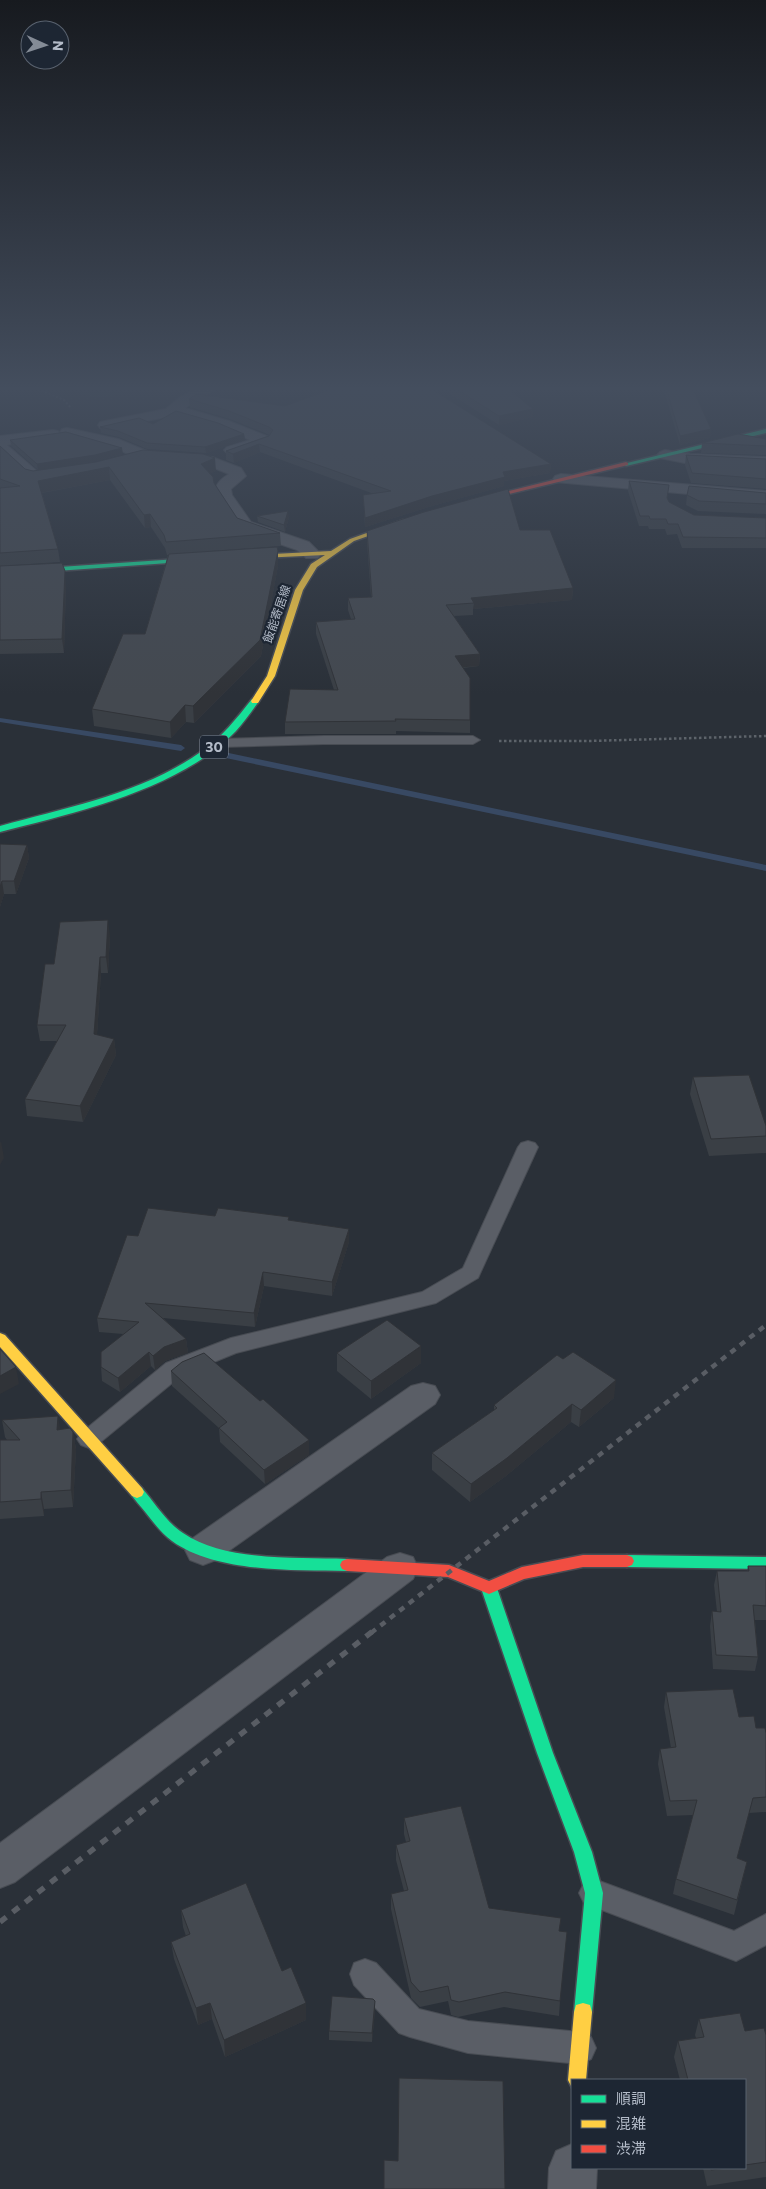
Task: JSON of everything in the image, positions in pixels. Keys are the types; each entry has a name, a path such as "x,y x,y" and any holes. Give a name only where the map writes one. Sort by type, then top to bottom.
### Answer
{"main road":[{"path":"457,505 512,489"},
{"name":"飯能寄居線","path":"0,829 126,792 175,771 220,743 245,717 271,676 299,590 314,566 330,553 362,536 413,519"},
{"path":"0,573 330,553"},
{"path":"0,1338 177,1537 203,1550 250,1560 449,1571 489,1588 522,1573 583,1562 766,1563"},
{"path":"489,1588 545,1752 583,1852 594,1892 577,2079"}],"street":[{"path":"223,489 224,495 245,526 303,546 312,554"},
{"path":"676,508 679,489"},
{"path":"681,489 766,496"},
{"path":"203,1550 422,1395"},
{"path":"0,1868 400,1568"},
{"path":"572,2189 573,2169"}],"lane":[{"path":"220,743 324,740 473,740"},
{"path":"89,1439 174,1369 231,1346 428,1298 471,1273 528,1147"},
{"path":"594,1892 736,1946 766,1928"},
{"path":"365,1974 410,2022 468,2038 580,2048"}],"path":[{"path":"473,740 598,740 766,736"}],"building":[{"path":"0,489 40,489 58,549 0,553"},
{"path":"125,489 218,489 237,518 280,533 166,542 164,535 150,514 144,515"},
{"path":"386,489 458,489 365,518 363,495 391,491"},
{"path":"508,489 520,530 550,530 573,588 471,598 474,603 446,605 480,654 455,656 470,678 470,720 395,719 396,721 285,722 290,689 338,690 316,622 355,619 348,598 372,597 367,531 424,512"},
{"path":"632,489 668,489 667,498 669,502 694,515 766,518 766,538 683,537 678,524 668,524 666,519 650,519 649,516 640,516"},
{"path":"688,489 724,489 766,493 766,504 699,501 687,495"},
{"path":"288,511 284,525 257,516"},
{"path":"277,547 278,551 260,640 193,706 185,705 170,722 92,709 123,634 145,634 169,554"},
{"path":"62,563 65,571 62,639 0,640 0,566"},
{"path":"0,844 27,845 14,881 2,881 0,887"},
{"path":"108,920 106,957 100,957 94,1034 114,1039 80,1106 25,1099 66,1025 37,1025 45,964 54,964 60,922"},
{"path":"749,1075 766,1126 766,1136 711,1139 693,1077"},
{"path":"148,1208 215,1216 218,1208 289,1217 288,1220 349,1229 332,1282 263,1272 254,1313 145,1303 186,1339 164,1347 153,1356 149,1352 118,1378 101,1367 101,1352 139,1322 97,1318 127,1235 138,1236"},
{"path":"387,1320 421,1346 371,1381 337,1353"},
{"path":"0,1349 16,1367 0,1376"},
{"path":"573,1352 616,1380 581,1410 572,1404 507,1458 471,1484 432,1453 497,1408 494,1405 557,1355 563,1359"},
{"path":"204,1353 260,1401 263,1399 309,1440 264,1470 219,1428 227,1422 171,1371 182,1362"},
{"path":"58,1416 57,1430 70,1428 73,1432 71,1490 41,1492 41,1499 0,1502 0,1440 20,1440 2,1420"},
{"path":"748,1566 766,1566 766,1606 753,1605 758,1657 716,1655 712,1611 721,1612 717,1571 749,1571"},
{"path":"733,1689 739,1717 754,1716 756,1728 765,1728 766,1733 766,1797 753,1798 737,1858 747,1862 737,1900 676,1879 697,1800 670,1801 660,1749 676,1747 666,1692"},
{"path":"461,1806 489,1908 561,1918 559,1931 567,1932 560,2001 505,1992 459,2002 451,2000 448,1986 420,1992 411,1982 391,1894 408,1890 396,1845 410,1841 404,1818"},
{"path":"246,1883 282,1971 291,1967 306,2003 224,2040 210,2003 196,2008 171,1942 190,1934 181,1910"},
{"path":"332,1996 373,1999 375,2001 372,2033 329,2031"},
{"path":"740,2013 745,2031 764,2028 766,2035 766,2162 746,2165 746,2079 688,2079 678,2041 704,2037 699,2019"},
{"path":"399,2078 503,2081 505,2189 384,2189 384,2160 398,2161"}],"waterway":[{"path":"0,720 181,748"},
{"path":"224,755 766,868"}],"railway":[{"path":"371,1633 766,1325"},
{"path":"0,1922 373,1631"}],"traffic: fast":[{"path":"0,573 237,557"},
{"path":"0,829 105,799 141,787 174,772 205,753 232,730 255,701"},
{"path":"137,1492 162,1523 178,1538 195,1547 215,1554 283,1563 347,1565"},
{"path":"627,1561 766,1563"},
{"path":"489,1588 545,1753 583,1852 594,1893 583,2012"}],"traffic: slow":[{"path":"255,701 271,676 299,590 314,566 352,540 403,522"},
{"path":"237,557 330,553"},
{"path":"0,1338 137,1492"},
{"path":"577,2079 583,2012"}],"traffic: jam":[{"path":"472,501 521,489"},
{"path":"347,1565 449,1571 489,1588 522,1573 583,1561 627,1561"}]}
